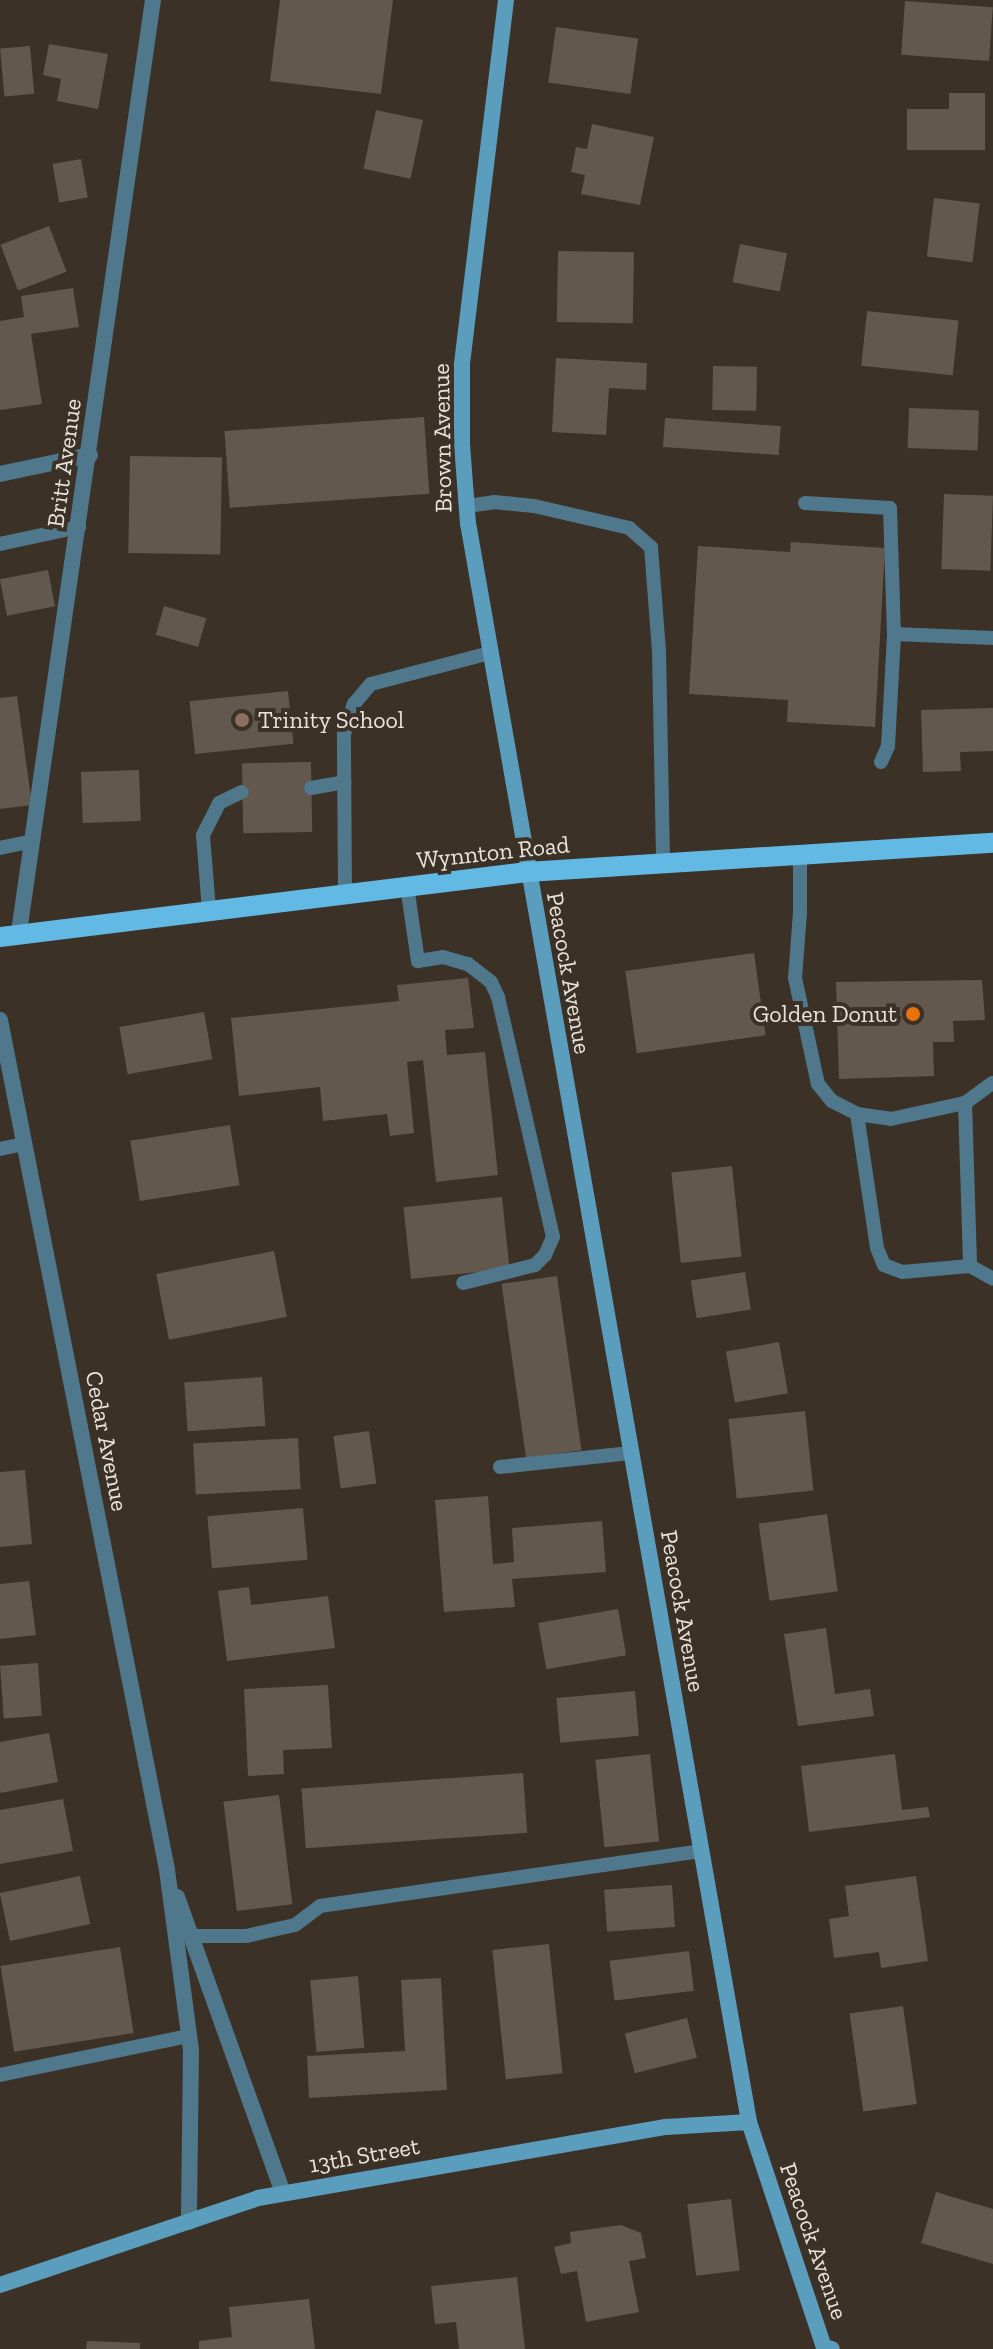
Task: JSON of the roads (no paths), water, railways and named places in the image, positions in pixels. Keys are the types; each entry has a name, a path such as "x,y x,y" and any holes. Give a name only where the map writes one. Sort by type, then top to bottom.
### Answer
{"main road":[{"name":"Wynnton Road","path":"9,934 527,872 993,843"}],"street":[{"name":"Britt Avenue","path":"9,934 32,841 90,455 153,0"},
{"name":"Brown Avenue","path":"506,0 462,365 467,506 527,872"},
{"path":"0,474 90,455"},
{"name":"Peacock Avenue","path":"527,872 749,2122 826,2348"},
{"name":"Cedar Avenue","path":"0,1020 167,1870"},
{"path":"167,1870 283,2193"},
{"path":"167,1870 189,2036 189,2222"},
{"name":"13th Street","path":"0,2285 258,2198 666,2127 749,2122"}],"lane":[{"path":"467,506 494,502 548,509 629,528 651,547 659,650 663,864"},
{"path":"805,503 890,508 894,634 888,746 881,762"},
{"path":"0,544 79,527"},
{"path":"894,634 993,638"},
{"path":"345,894 344,734 354,704 371,684 490,653"},
{"path":"311,788 344,782"},
{"path":"209,910 203,835 219,803 242,792"},
{"path":"0,848 32,841"},
{"path":"800,855 795,978 818,1084 832,1101 857,1114 891,1119 965,1103 993,1083"},
{"path":"407,886 418,961 443,957 468,964 491,982 498,997 553,1237 545,1255 535,1265 463,1283"},
{"path":"965,1103 970,1266"},
{"path":"857,1114 877,1248 884,1265 902,1272 970,1266 993,1279"},
{"path":"0,1149 24,1144"},
{"path":"500,1467 630,1453"},
{"path":"191,1936 246,1936 295,1925 320,1906 702,1851"},
{"path":"0,2075 189,2036"}],"place":[{"name":"Trinity School","path":"242,720"},
{"name":"Golden Donut","path":"913,1014"}]}
